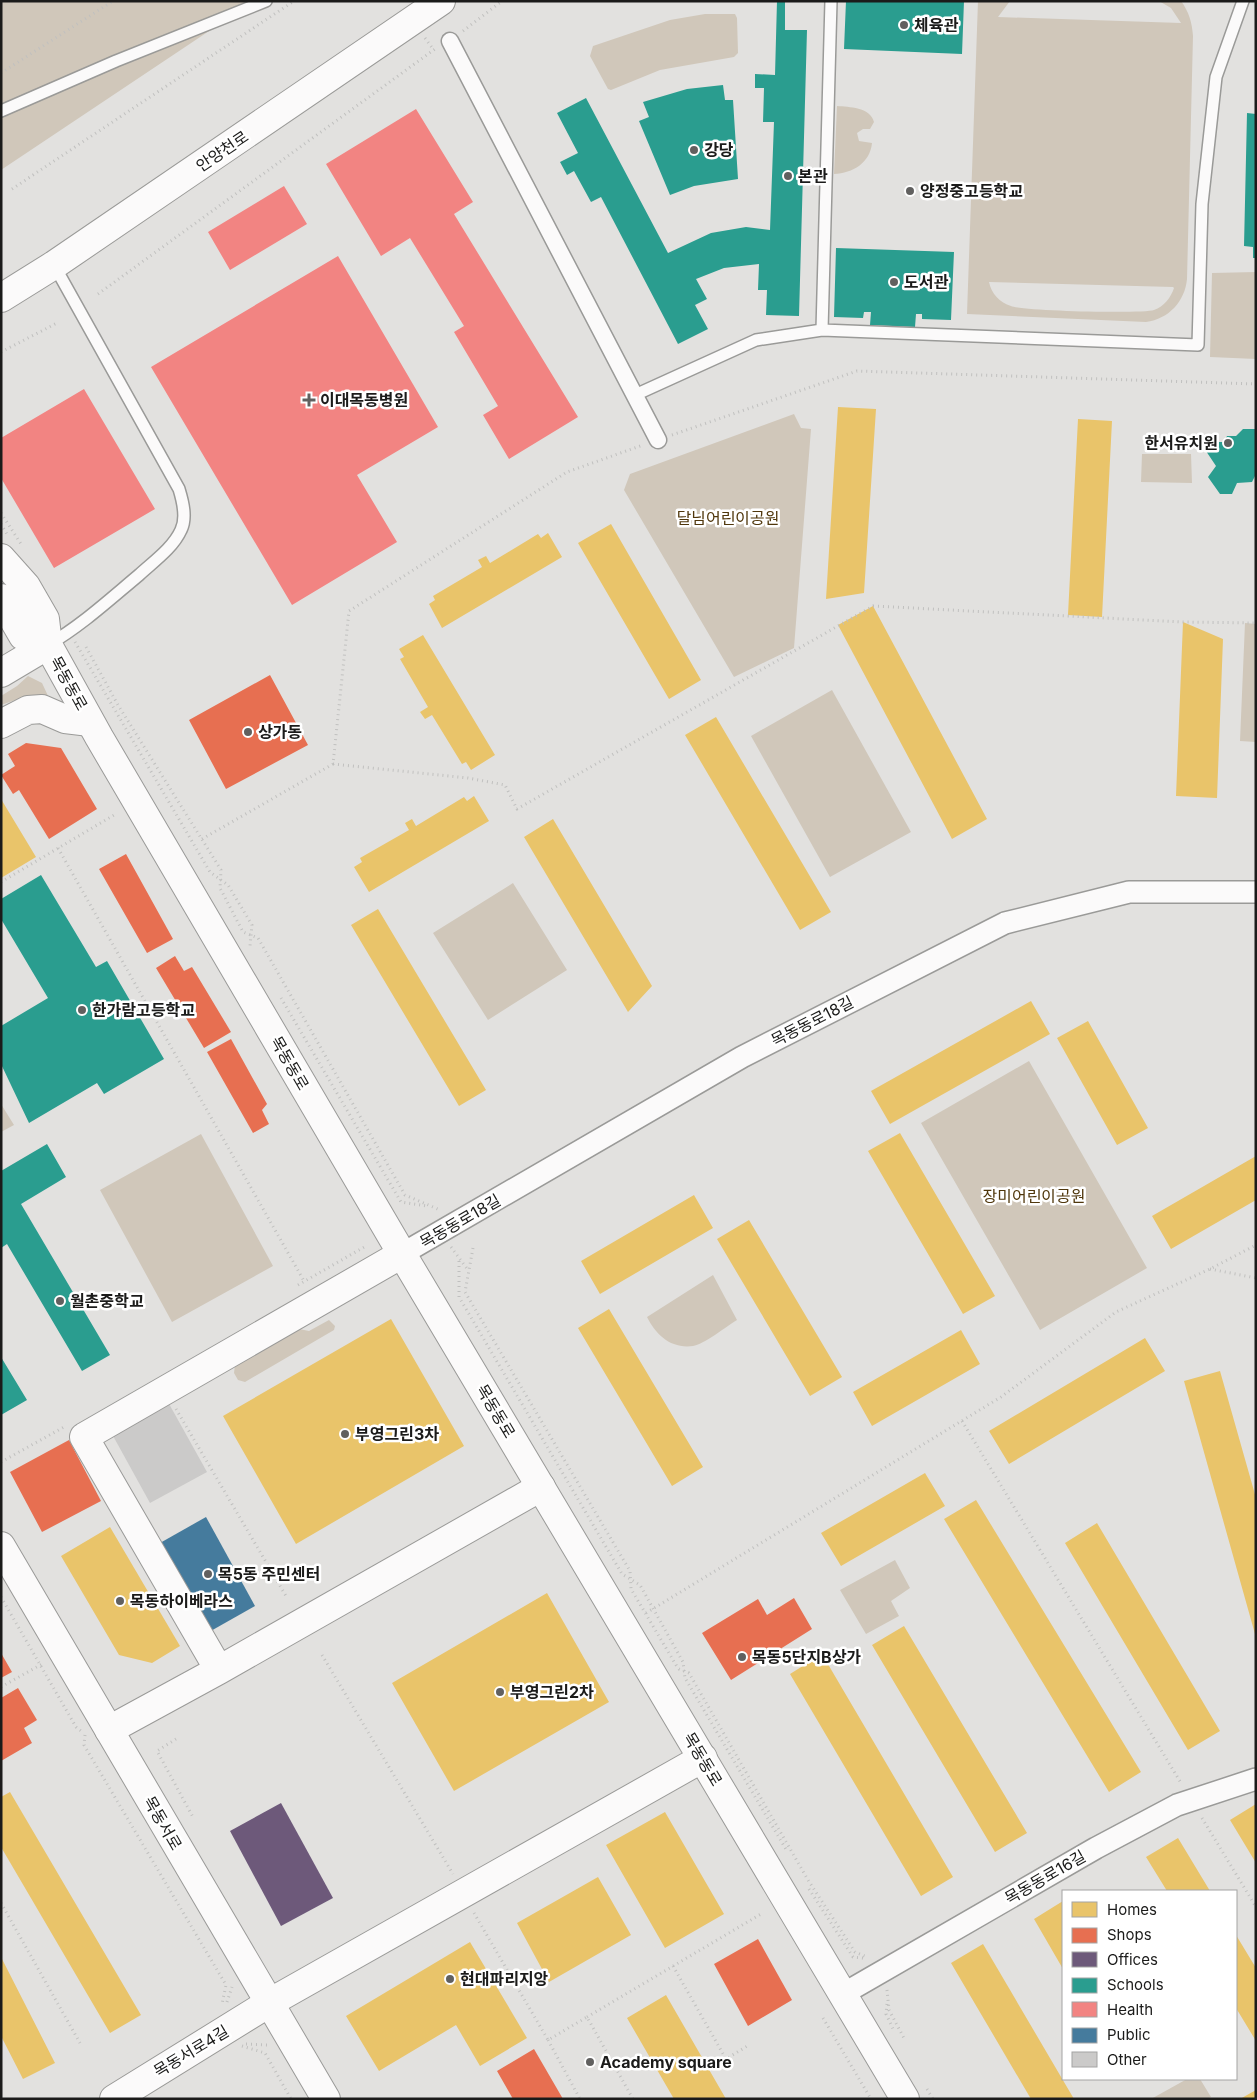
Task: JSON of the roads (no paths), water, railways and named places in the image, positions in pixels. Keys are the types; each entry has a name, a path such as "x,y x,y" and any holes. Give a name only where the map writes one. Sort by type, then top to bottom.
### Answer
{"main road":[{"name":"안양천로","path":"1,298 54,265 441,1"},
{"name":"목동동로","path":"6,548 45,619 59,639 90,722 402,1254 843,1994 914,2091"},
{"name":"목동동로","path":"1,598 23,636 59,639"},
{"path":"1,673 59,639"},
{"name":"목동동로","path":"1,724 28,710 42,709 65,719 90,722"},
{"path":"219,1670 84,1436 402,1254"},
{"path":"98,1729 219,1670 541,1487"},
{"name":"목동서로","path":"1,1546 98,1729 269,2003 326,2099"},
{"name":"목동서로4길","path":"114,2099 269,2003 703,1758"}],"street":[{"path":"450,41 658,440"},
{"name":"목동동로18길","path":"402,1254 742,1057 1004,923 1129,892 1256,892"},
{"name":"목동동로16길","path":"843,1994 1096,1848 1177,1805 1256,1779"}],"lane":[{"path":"1,112 116,61 266,1"},
{"path":"822,330 831,1"},
{"path":"635,395 756,340 822,330 1198,345 1202,204 1216,77 1243,1"},
{"path":"54,265 179,489 184,512 181,531 166,549 102,608 59,639"}],"place":[{"name":"체육관","path":"904,25"},
{"name":"강당","path":"694,150"},
{"name":"본관","path":"788,176"},
{"name":"양정중고등학교","path":"910,191"},
{"name":"도서관","path":"894,282"},
{"name":"이대목동병원","path":"309,400"},
{"name":"한서유치원","path":"1228,443"},
{"name":"상가동","path":"248,732"},
{"name":"한가람고등학교","path":"82,1010"},
{"name":"월촌중학교","path":"60,1301"},
{"name":"부영그린3차","path":"345,1434"},
{"name":"목5동 주민센터","path":"208,1574"},
{"name":"목동하이베라스","path":"120,1601"},
{"name":"목동5단지B상가","path":"742,1657"},
{"name":"부영그린2차","path":"500,1692"},
{"name":"현대파리지앙","path":"450,1979"},
{"name":"Academy square","path":"590,2062"}],"park label":[{"name":"달님어린이공원","path":"728,518"},
{"name":"장미어린이공원","path":"1034,1196"}]}
